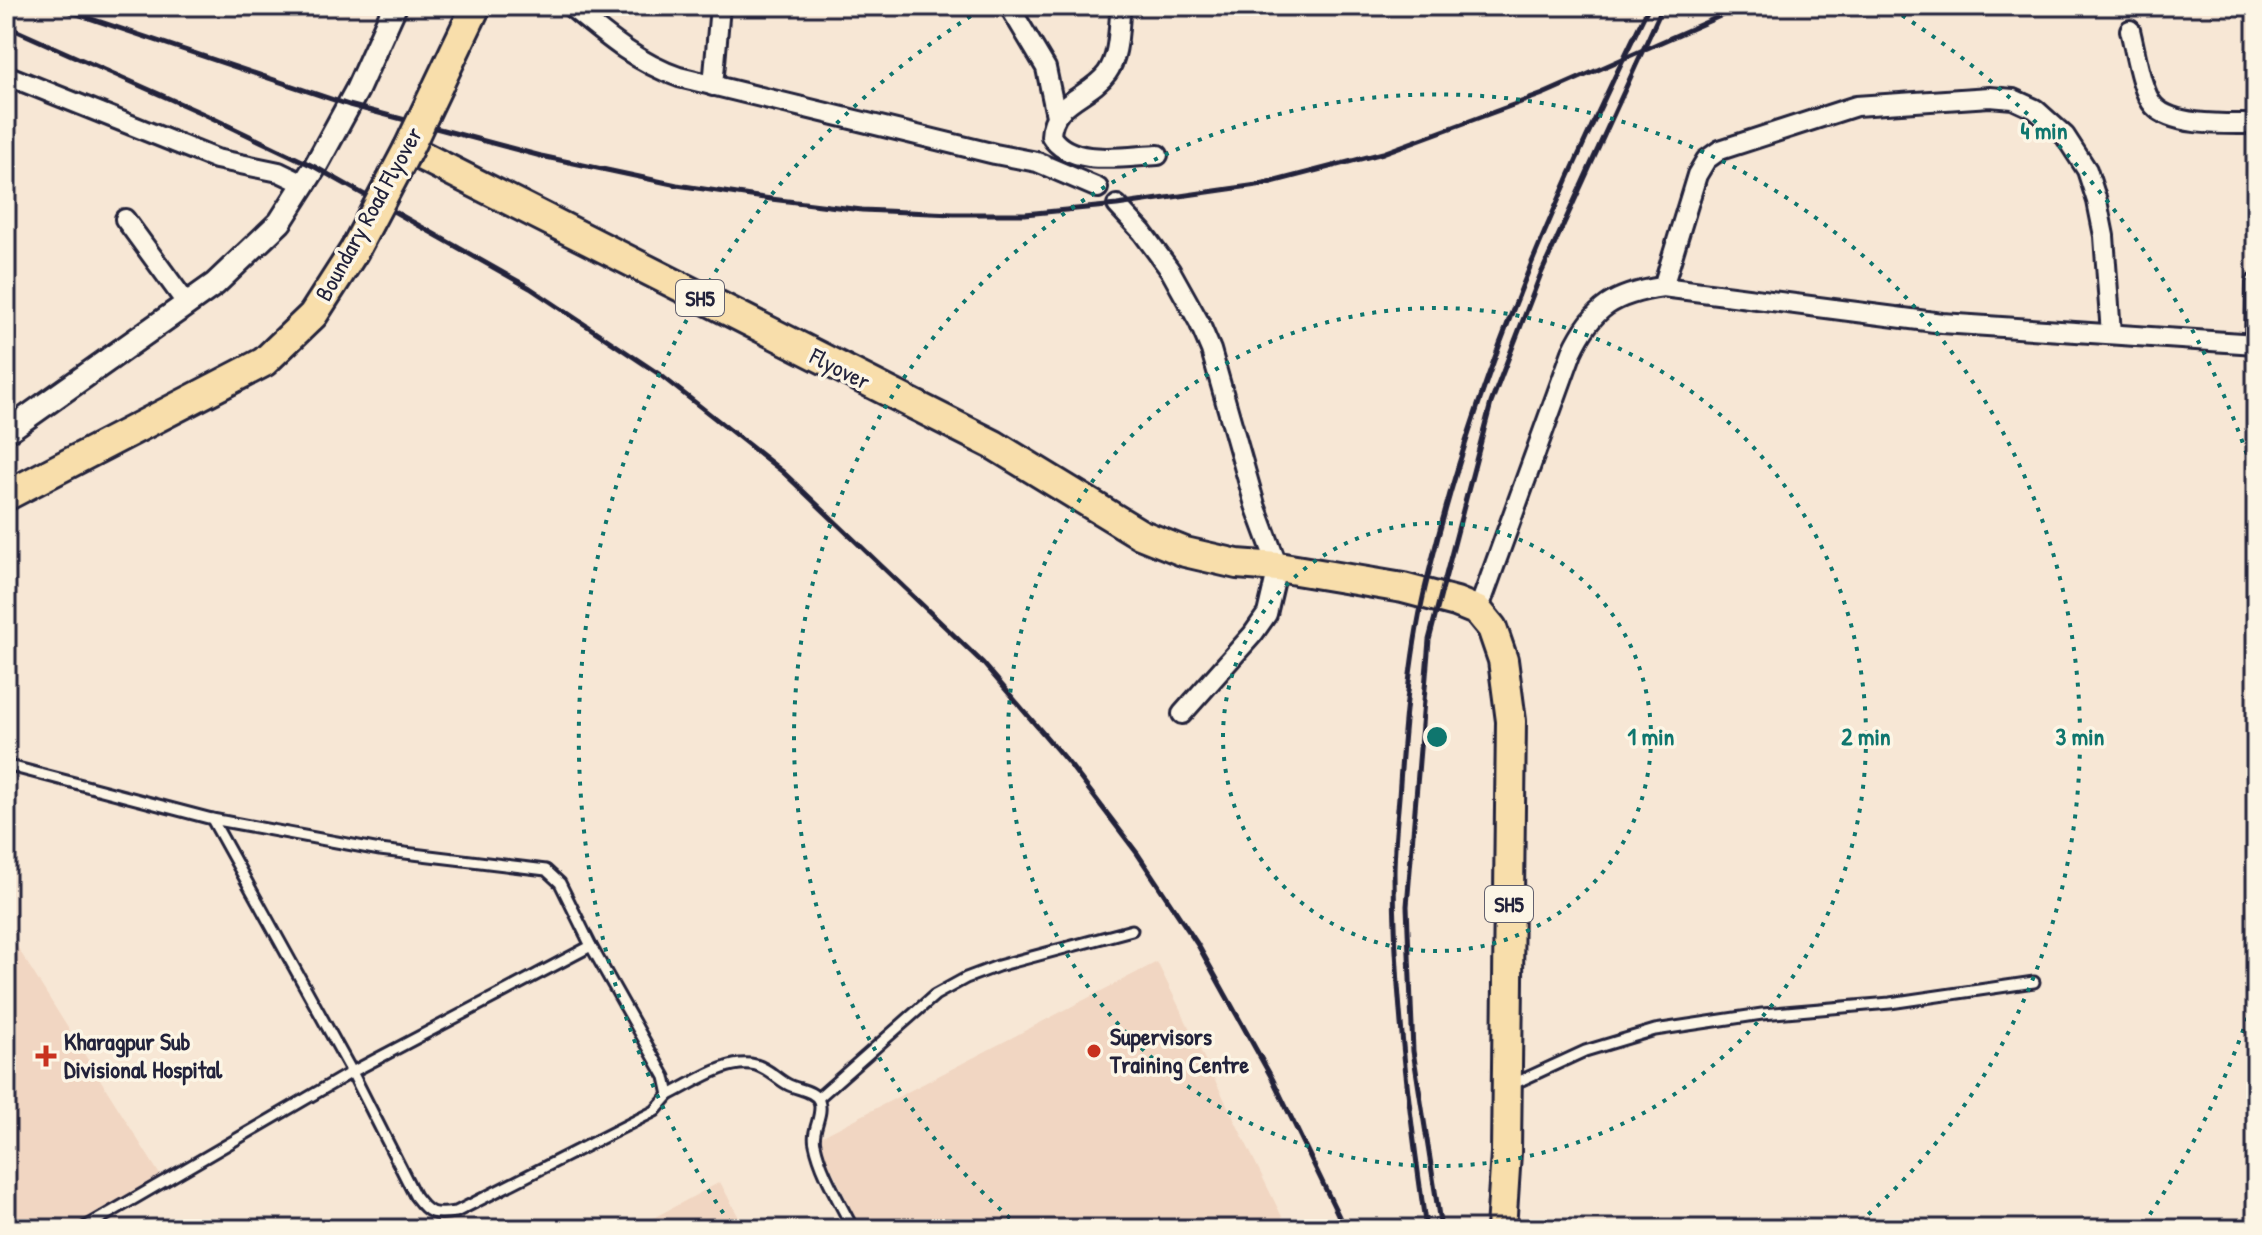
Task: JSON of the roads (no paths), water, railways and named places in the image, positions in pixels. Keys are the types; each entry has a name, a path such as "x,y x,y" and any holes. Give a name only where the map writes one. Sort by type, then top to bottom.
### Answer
{"main road":[{"name":"Boundary Road Flyover","path":"6,496 264,362 313,315 354,251 408,149 476,6"},
{"name":"Flyover","path":"408,149 994,445 1140,534 1185,552 1224,561 1278,567"},
{"name":"SH5","path":"1278,567 1403,588 1456,602 1478,611 1492,628 1498,643 1510,698 1507,1087 1501,1229"}],"street":[{"path":"6,432 215,284 280,222 357,90 395,6"},
{"path":"570,6 620,48 655,69 979,151 1037,162 1098,188"},
{"path":"713,86 720,6"},
{"path":"1009,6 1046,68 1056,116 1051,136 1055,143 1067,151 1103,157 1158,155"},
{"path":"1056,116 1069,102 1099,82 1110,69 1115,56 1121,6"},
{"path":"2130,30 2147,93 2154,106 2167,115 2184,120 2256,124"},
{"path":"6,75 216,159 279,172 304,184"},
{"path":"1663,287 1697,175 1706,160 1720,150 1856,106 1990,97 2013,99 2035,109 2065,136 2087,170 2104,236 2111,334"},
{"path":"1117,205 1170,270 1199,322 1211,350 1255,505 1278,567 1267,614 1182,714"},
{"path":"125,219 187,304"},
{"path":"1478,611 1572,352 1585,326 1601,308 1618,298 1636,291 1663,287 1942,323 2256,344 2256,283"}],"lane":[{"path":"6,765 212,819 380,850 546,870 560,883 591,946 665,1077 669,1095"},
{"path":"212,819 352,1072 415,1196 425,1209 435,1215 456,1212 655,1111 669,1095 727,1067 754,1065 770,1071 785,1084 818,1098 820,1106 813,1137 853,1229"},
{"path":"818,1098 935,995 966,978 998,966 1132,930"},
{"path":"82,1229 352,1072 591,946"},
{"path":"1507,1087 1585,1051 1655,1030 1762,1014 1890,1003 2034,982"}],"railway":[{"path":"53,6 349,105 541,156 677,185 771,199 862,210 953,214 1025,214 1117,205 1264,184 1383,153 1543,94 1743,6"},
{"path":"1426,1229 1404,1052 1394,874 1406,714 1417,630 1448,502 1495,356 1552,214 1649,6"},
{"path":"1441,1229 1413,1051 1407,906 1429,640 1491,403 1540,276 1663,6"},
{"path":"6,26 315,167 530,288 659,374 783,472 983,663 1071,766 1137,853 1198,945 1273,1080 1345,1229"}],"place":[{"name":"Supervisors Training Centre","path":"1094,1051"},
{"name":"Kharagpur Sub Divisional Hospital","path":"46,1056"}]}
